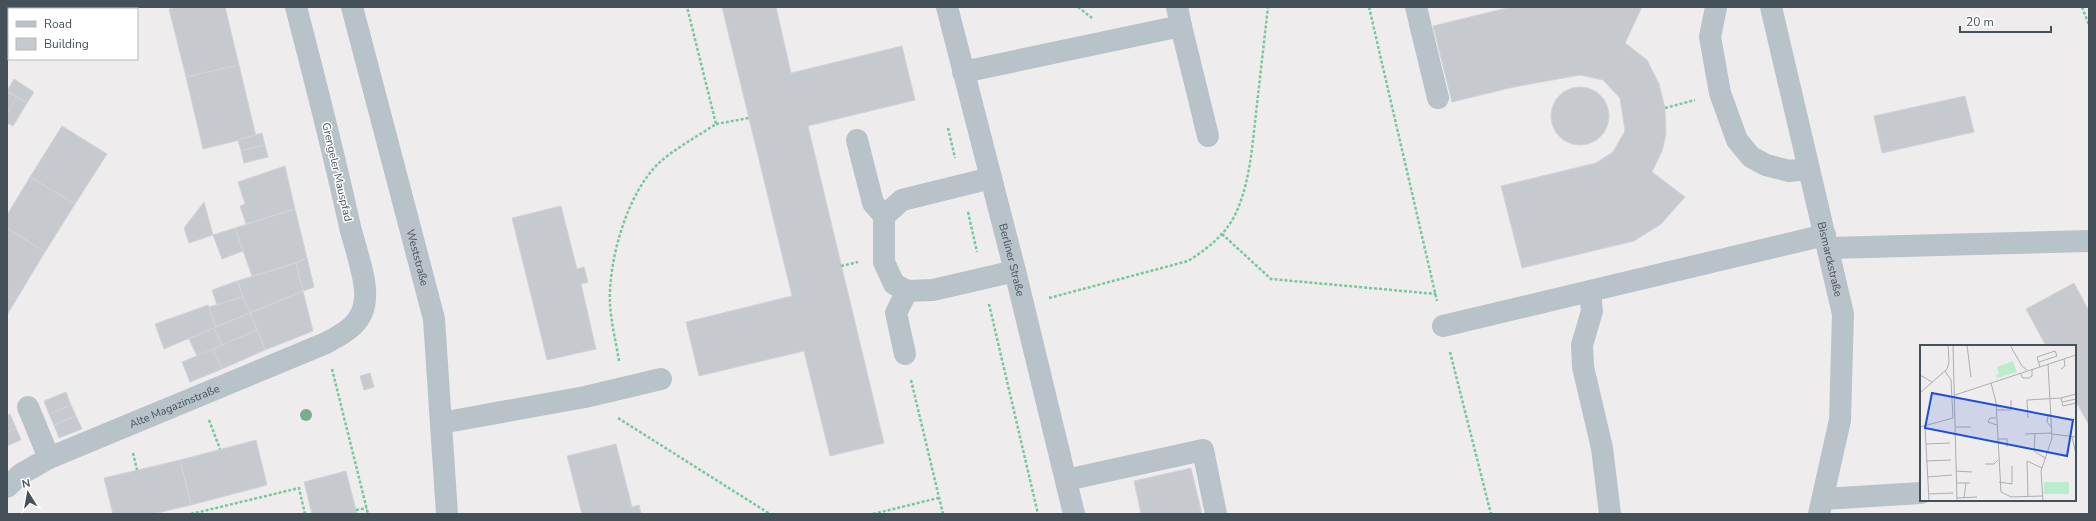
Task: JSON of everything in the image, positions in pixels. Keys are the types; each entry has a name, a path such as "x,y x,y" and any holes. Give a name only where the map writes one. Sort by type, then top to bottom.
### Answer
{"street":[{"name":"Grengeler Mauspfad","path":"296,7 331,143 366,298 360,319 347,332"},
{"name":"Weststraße","path":"352,7 434,319 447,514"},
{"name":"Berliner Straße","path":"947,7 1024,304 1074,514"},
{"path":"1416,7 1438,98"},
{"path":"1716,7 1710,37 1720,93 1737,140 1751,157 1766,165 1789,171 1808,169"},
{"name":"Bismarckstraße","path":"1771,7 1843,314 1840,413 1821,506"},
{"path":"963,72 1179,16 1208,136"},
{"path":"857,140 873,203 884,216 884,262 894,284 907,291 932,290 1015,271"},
{"path":"884,216 902,200 991,178"},
{"path":"1443,326 1827,242 2089,241"},
{"path":"905,354 896,313 907,291"},
{"path":"1590,293 1592,311 1582,345 1583,366 1602,448 1610,514"},
{"name":"Alte Magazinstraße","path":"7,487 21,474 49,458 326,343 347,332"},
{"path":"441,423 585,397 660,379"},
{"path":"28,407 49,458"},
{"path":"1066,480 1203,450 1216,514"},
{"path":"1821,506 1920,493"}],"path":[{"path":"687,7 716,124"},
{"path":"1024,304 1188,261 1204,251 1222,234 1234,216 1246,188 1252,151 1268,7"},
{"path":"1369,7 1443,326 1492,514"},
{"path":"2082,7 2089,25"},
{"path":"622,387 610,303 612,262 624,224 636,194 659,164 716,124 749,118"},
{"path":"1222,234 1271,279 1436,294"},
{"path":"326,343 368,514"},
{"path":"905,354 943,514"},
{"path":"200,396 220,449"},
{"path":"585,397 770,514"},
{"path":"192,514 299,488 305,514"},
{"path":"874,514 938,498"},
{"path":"356,510 367,508"}],"building":[{"path":"7,7 13,7 8,8 7,15"},
{"path":"178,7 225,7 239,65 186,77 169,9"},
{"path":"722,7 776,7 791,73 902,46 915,100 808,126 884,443 830,456 804,351 699,376 686,322 792,296"},
{"path":"1511,7 1642,7 1625,43 1647,60 1659,84 1665,108 1666,134 1662,151 1652,172 1685,197 1661,224 1634,241 1522,268 1501,186 1596,163 1613,152 1625,131 1620,98 1603,80 1580,75 1514,87 1452,102 1433,26"},
{"path":"239,65 256,136 203,149 186,77"},
{"path":"14,79 34,92 27,103 7,91"},
{"path":"1574,87 1586,87 1601,95 1609,110 1609,122 1601,137 1586,145 1574,145 1559,137 1551,122 1551,110 1559,95"},
{"path":"7,92 17,97 7,113"},
{"path":"1965,96 1974,132 1882,153 1874,116"},
{"path":"17,97 27,103 13,126 7,123 7,113"},
{"path":"62,126 107,154 75,204 30,177"},
{"path":"262,133 265,145 241,151 238,140"},
{"path":"265,145 268,157 244,163 241,151"},
{"path":"285,166 295,209 246,224 240,206 245,204 238,182"},
{"path":"30,177 75,204 45,252 7,228 7,215"},
{"path":"204,202 213,235 189,243 184,228"},
{"path":"561,206 577,269 584,267 588,282 581,284 596,349 547,360 512,218"},
{"path":"295,209 307,258 296,263 252,276 235,228"},
{"path":"7,228 45,252 16,300 7,295"},
{"path":"235,228 243,251 222,259 213,235"},
{"path":"307,258 314,287 303,291 296,263"},
{"path":"296,263 303,291 250,313 237,281"},
{"path":"237,281 243,297 217,305 212,290"},
{"path":"2074,283 2089,311 2089,425 2076,402 2076,345 2045,345 2026,309"},
{"path":"303,291 313,331 265,350 250,313"},
{"path":"7,295 16,300 7,315"},
{"path":"243,297 250,313 216,327 209,307"},
{"path":"208,305 216,327 164,349 155,324"},
{"path":"250,313 257,330 222,346 214,328"},
{"path":"214,328 222,346 197,356 189,339"},
{"path":"257,330 265,350 222,369 213,349"},
{"path":"213,349 222,369 190,382 182,362"},
{"path":"370,373 374,387 364,390 360,376"},
{"path":"66,392 71,405 49,414 44,401"},
{"path":"71,405 76,416 54,425 49,414"},
{"path":"10,414 16,428 7,432 7,416"},
{"path":"76,416 82,429 59,438 54,425"},
{"path":"16,428 21,440 7,446 7,432"},
{"path":"256,440 267,485 191,505 180,460"},
{"path":"616,444 632,507 639,505 641,514 582,514 567,456"},
{"path":"180,460 191,505 153,514 113,514 104,478"},
{"path":"1191,468 1202,514 1141,514 1134,481"},
{"path":"346,471 357,514 312,514 304,482"}]}
